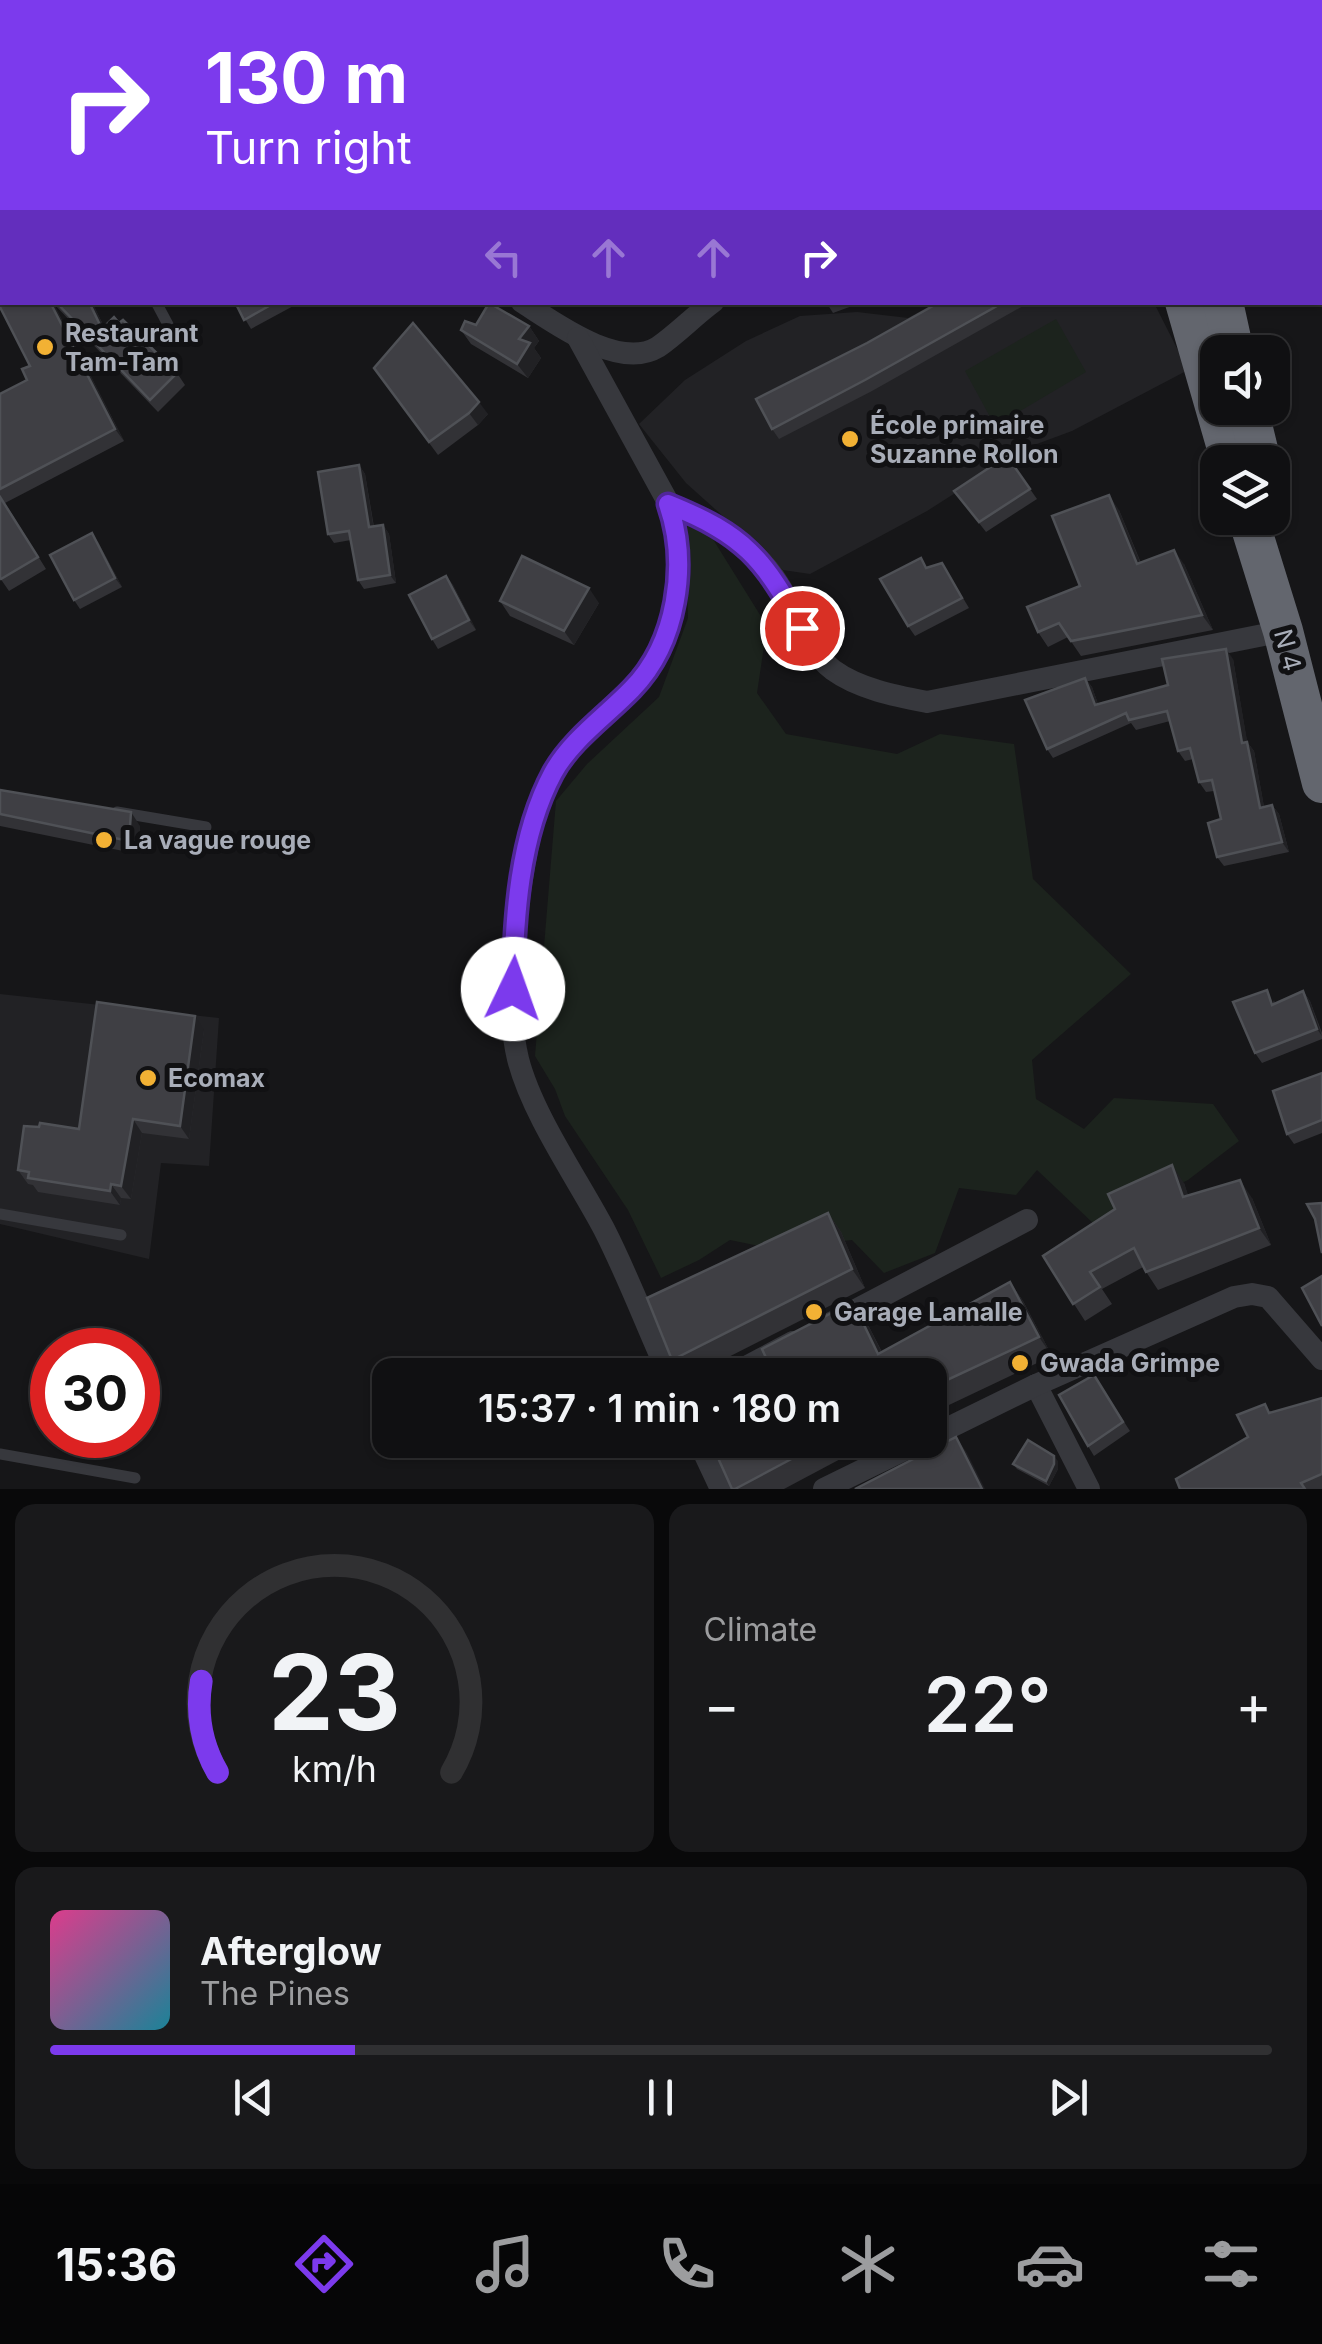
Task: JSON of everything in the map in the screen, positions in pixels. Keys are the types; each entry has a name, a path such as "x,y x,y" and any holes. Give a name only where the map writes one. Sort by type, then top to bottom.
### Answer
{"highway":[{"path":"1186,305 1226,445"},
{"path":"1223,305 1230,335"},
{"name":"N 4","path":"1253,535 1284,632 1322,783"},
{"name":"N 4","path":"1277,535 1322,717"}],"street":[{"path":"527,305 578,338 629,355 656,348 709,305"},
{"path":"578,338 668,504 676,533 676,595 659,652 634,687 561,760 552,776 526,850 518,910 512,1023 530,1093 606,1233 661,1358"},
{"path":"668,504 709,520 754,554 778,583 813,646 835,672 927,702 1284,632"},
{"path":"763,1358 1027,1220"},
{"path":"947,1428 1234,1297 1268,1297 1322,1359"},
{"path":"1036,1386 1089,1489"},
{"path":"706,1458 720,1489"},
{"path":"824,1489 887,1458"}],"lane":[{"path":"158,305 173,334"},
{"path":"112,811 206,827"},
{"path":"0,1214 121,1235"},
{"path":"0,1454 135,1478"}],"shaded area":[{"name":"École primaire Suzanne Rollon","path":"931,305 1155,305 1188,370 1072,431 1026,448 927,511 810,574 783,570 686,483 639,424 685,380 746,341 800,316 857,312 908,318"},
{"path":"1056,319 1086,372 995,426 965,371"},
{"path":"686,524 706,528 767,626 757,693 786,734 897,754 940,734 1014,744 1033,879 1131,974 1032,1060 1036,1099 1084,1129 1114,1098 1213,1104 1239,1141 1188,1180 1095,1225 1037,1170 1016,1195 959,1188 935,1253 884,1273 852,1240 773,1249 730,1240 661,1278 628,1210 565,1116 555,1089 535,1056 556,801 587,764 659,697 688,618"},
{"path":"0,994 219,1018 209,1166 161,1163 149,1259 0,1224"}],"building":[{"path":"52,305 115,429 0,489 0,394 27,380 22,369 30,366 0,307"},
{"path":"59,305 90,305 102,329 114,317 119,323 123,320 177,373 150,400"},
{"path":"236,305 271,305 244,320"},
{"path":"488,305 492,305 529,326 519,339 530,343 517,364 461,330 465,321 476,325"},
{"path":"935,305 999,305 772,429 756,399"},
{"path":"413,323 479,402 429,442 374,368"},
{"path":"1007,456 1030,489 979,522 954,491"},
{"path":"359,465 369,527 383,525 390,575 358,580 349,531 328,534 318,472"},
{"path":"1109,495 1137,564 1174,550 1202,615 1071,641 1059,623 1038,632 1027,607 1080,586 1052,516"},
{"path":"0,497 38,557 1,579 0,578"},
{"path":"92,533 115,578 74,600 50,555"},
{"path":"522,556 589,588 564,631 500,601"},
{"path":"921,558 926,568 942,563 962,598 908,626 880,579"},
{"path":"446,576 469,620 432,639 409,595"},
{"path":"1226,649 1242,743 1247,742 1260,808 1272,805 1282,842 1217,857 1208,823 1221,819 1212,780 1199,782 1190,748 1178,751 1167,711 1129,720 1126,713 1047,749 1025,700 1085,678 1095,705 1168,685 1162,659"},
{"path":"0,790 131,812 129,841 0,814"},
{"path":"1267,990 1272,1005 1303,991 1317,1029 1255,1053 1233,1002"},
{"path":"97,1002 195,1016 180,1126 133,1119 121,1186 111,1184 110,1191 28,1178 29,1172 18,1170 24,1126 39,1127 40,1123 79,1129"},
{"path":"1322,1073 1322,1120 1287,1134 1273,1091"},
{"path":"1172,1165 1183,1197 1240,1180 1259,1228 1146,1272 1134,1248 1090,1272 1100,1287 1073,1304 1043,1256 1115,1209 1108,1194"},
{"path":"1322,1203 1322,1253 1315,1219 1307,1204"},
{"path":"828,1213 852,1269 676,1358 671,1358 647,1298"},
{"path":"1322,1276 1322,1326 1302,1288"},
{"path":"1010,1282 1039,1337 947,1380 947,1358 766,1358 762,1349 853,1302 878,1354"},
{"path":"1094,1375 1123,1422 1088,1446 1059,1395"},
{"path":"1322,1398 1322,1474 1301,1483 1305,1489 1180,1489 1176,1479 1248,1437 1237,1415 1265,1404 1269,1413"},
{"path":"956,1437 982,1489 855,1489 915,1458 947,1458 947,1442"},
{"path":"1028,1440 1054,1456 1046,1481 1013,1464"},
{"path":"718,1458 793,1458 735,1489"}],"place":[{"name":"Restaurant Tam-Tam","path":"45,347"},
{"name":"École primaire Suzanne Rollon","path":"850,439"},
{"name":"La vague rouge","path":"104,840"},
{"name":"Ecomax","path":"148,1078"},
{"name":"Garage Lamalle","path":"814,1312"},
{"name":"Gwada Grimpe","path":"1020,1363"}],"route":[{"path":"513,989 526,850 552,776 561,760 649,670 659,652 676,595 678,573 678,545 668,504 709,520 754,554 778,583 802,628"}]}
